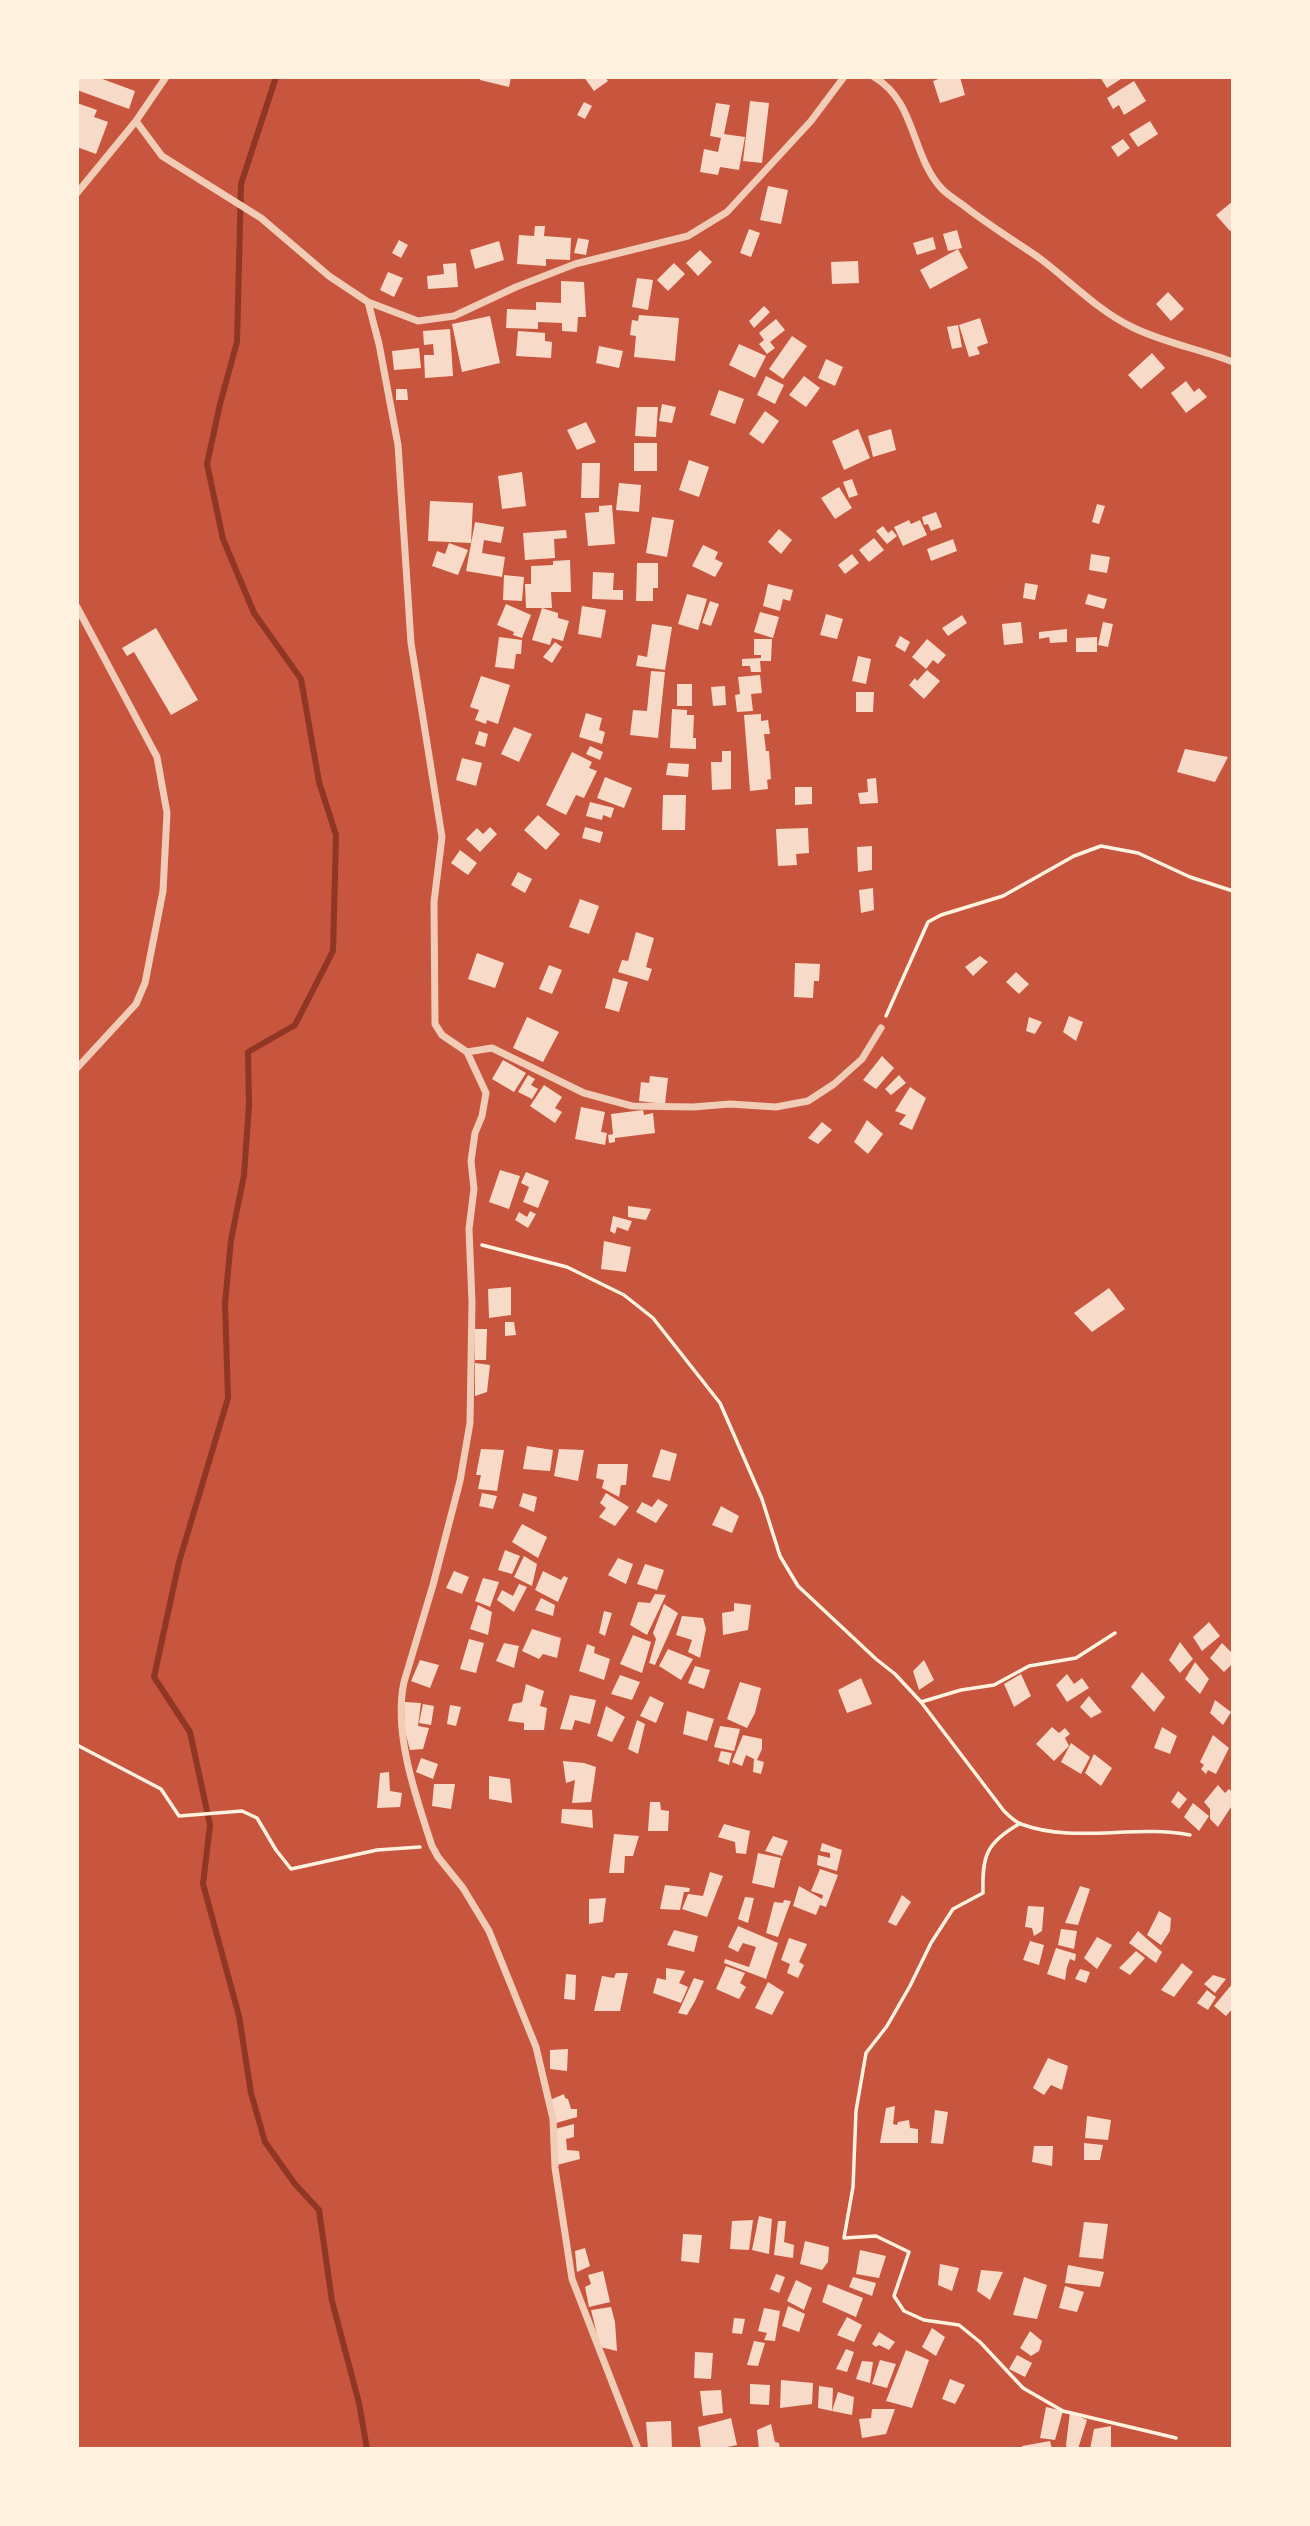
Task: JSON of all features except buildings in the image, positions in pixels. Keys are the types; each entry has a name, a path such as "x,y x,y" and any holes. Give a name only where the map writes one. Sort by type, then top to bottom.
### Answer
{"street":[{"path":"77,193 136,121 166,77"},
{"path":"136,121 162,156 261,218 329,276 368,302 418,321 454,316 516,287 575,264 688,236 727,212 811,121 844,77"},
{"path":"874,77 894,93 901,103 918,150 942,190 992,228 1038,258 1109,314 1161,340 1233,362"},
{"path":"368,302 379,344 398,445 411,643 442,837 434,902 435,1024 442,1034 467,1052 486,1093 482,1116 475,1133 471,1161 474,1189 470,1242 470,1423 460,1481 401,1698 402,1736 432,1846 463,1888 489,1931 536,2048 553,2119 555,2168 572,2278 638,2449"},
{"path":"77,607 157,757 167,813 163,891 145,983 136,1004 77,1068"},
{"path":"467,1052 492,1048 584,1093 632,1107 730,1104 776,1107 808,1101 834,1084 862,1059 881,1028"}],"path":[{"path":"881,1028 928,922 941,915 1003,896 1074,856 1101,846 1138,853 1190,877 1233,891"},
{"path":"470,1242 567,1267 624,1295 653,1318 720,1404 762,1499 780,1556 798,1586 895,1674 921,1702 1004,1811 1019,1824 1065,1833 1167,1830 1190,1835"},
{"path":"921,1702 961,1690 994,1685 1030,1666 1076,1657 1115,1633"},
{"path":"77,1745 161,1789 179,1816 242,1811 257,1818 275,1850 291,1869 377,1850 432,1846"},
{"path":"1019,1824 996,1837 982,1867 983,1893 953,1909 931,1943 887,2026 866,2053 856,2111 853,2187 844,2238 876,2236 909,2252 894,2296 904,2311 924,2320 959,2325 980,2342 1023,2388 1063,2411 1176,2438"}],"waterway":[{"path":"276,77 241,184 237,342 207,464 223,539 254,613 301,679 319,782 336,835 333,951 295,1025 248,1052 249,1105 244,1175 231,1240 225,1303 228,1398 179,1562 154,1677 190,1732 210,1825 203,1884 239,2016 251,2093 265,2142 295,2184 319,2210 332,2301 359,2403 367,2449"}]}
